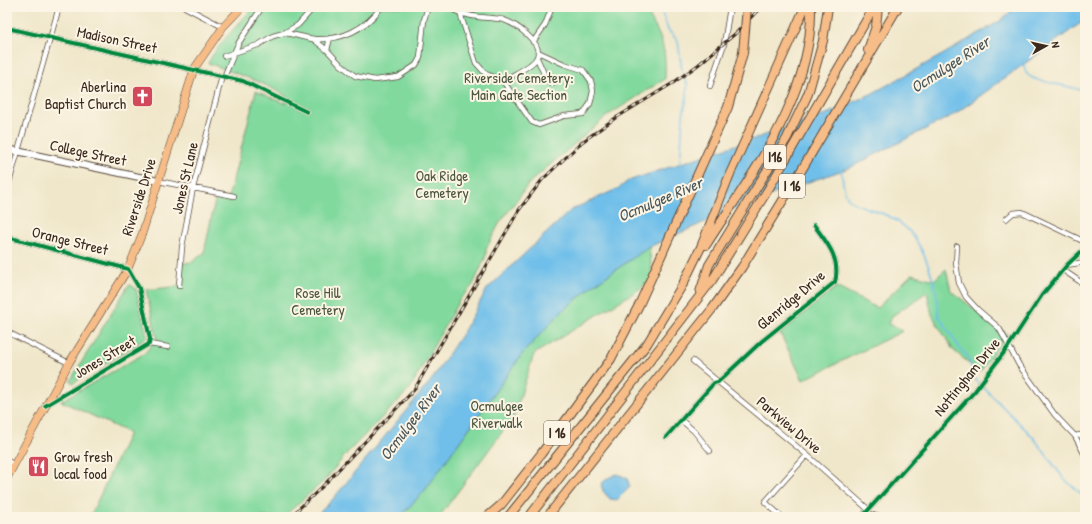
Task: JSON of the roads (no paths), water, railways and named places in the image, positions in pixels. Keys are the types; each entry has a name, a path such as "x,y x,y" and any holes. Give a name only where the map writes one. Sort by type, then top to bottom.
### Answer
{"highway":[{"name":"I 16","path":"487,517 501,505 541,454 611,359 639,305 728,107 743,53 747,7"},
{"name":"I 16","path":"508,517 647,344 692,267 805,7"},
{"path":"692,267 761,159 795,92 810,42 811,7"},
{"name":"I16","path":"529,517 698,296 708,265 787,138 808,94 823,41 828,7"},
{"path":"698,296 713,279 725,260 874,7"},
{"path":"865,61 876,26 878,7"},
{"path":"865,61 898,7"},
{"name":"I 16","path":"547,515 713,308 742,267 801,171 865,61"}],"main road":[{"name":"Riverside Drive","path":"7,478 69,363 128,269 142,234 194,69 223,27 242,7"}],"street":[{"path":"7,190 59,7"},
{"path":"185,7 223,27"},
{"name":"Jones St Lane","path":"180,286 182,246 193,188 223,76 232,53 262,7"},
{"path":"224,56 258,45 273,36 284,33 298,25 314,7"},
{"path":"312,39 330,38 361,28 376,15 381,7"},
{"path":"284,33 312,39 327,50 341,66 355,76 375,80 398,77 416,65 420,58 424,20 428,7"},
{"path":"447,7 460,13 504,20 518,28 533,42 538,52 564,64 583,70 588,74 593,86 593,97 583,114 564,116 537,124 527,117 518,100 503,81 486,74 476,63 460,13"},
{"path":"533,42 546,25 552,7"},
{"path":"710,86 724,44 730,7"},
{"path":"298,25 299,35"},
{"name":"Madison Street","path":"7,28 223,76 248,83 307,112"},
{"path":"327,50 330,38"},
{"path":"503,81 536,58 538,52"},
{"path":"536,58 545,76 552,84"},
{"name":"College Street","path":"7,149 234,196"},
{"path":"1006,219 1013,213 1022,212 1085,242"},
{"name":"Glenridge Drive","path":"666,437 714,384 762,341 835,282 838,270 837,263 827,242 814,225"},
{"name":"Orange Street","path":"7,237 128,269"},
{"path":"957,246 956,262 959,283 966,297 978,310 999,328 1005,337 1008,347 1055,416 1075,436 1085,455"},
{"name":"Nottingham Drive","path":"863,515 978,387 1008,347 1042,295 1067,265 1085,248"},
{"path":"1067,265 1085,262"},
{"name":"Jones Street","path":"128,269 139,288 150,339 149,344"},
{"path":"1063,270 1085,285"},
{"path":"7,332 69,363"},
{"name":"Jones Street","path":"45,406 149,344 168,348"},
{"name":"Parkview Drive","path":"693,361 807,455 869,510"},
{"path":"681,420 694,431 710,451"},
{"path":"1075,436 1085,434"},
{"path":"782,517 765,502 807,455"},
{"path":"7,461 14,464"},
{"path":"863,515 878,517"}],"water":[{"name":"Ocmulgee River","path":"1016,7 1085,7 1085,20 955,114 849,168 745,204 649,247 592,286 559,314 523,353 425,490 400,517 315,517 332,500 433,378 465,329 487,289 571,210 619,188 628,181 822,116 871,94 1000,21"},
{"path":"617,474 627,478 630,487 617,500 610,499 603,491 601,484 608,478"}],"waterway":[{"path":"660,7 668,30 678,41 682,71 687,84 687,97 683,116 680,166"},
{"path":"1023,62 1026,73 1038,80 1079,89 1085,92"},
{"path":"841,169 844,188 847,196 852,202 883,214 897,221 908,229 916,240 926,260 937,295 938,315 961,350 968,357 975,379 1033,437 1064,479 1085,497"}],"railway":[{"path":"290,517 322,487 414,390 519,210 542,180 582,142 614,119 673,83 698,65 736,33 761,7"}],"place":[{"name":"Aberlina Baptist Church","path":"142,96"},
{"name":"Grow fresh local food","path":"38,466"}],"park label":[{"name":"Riverside Cemetery: Main Gate Section","path":"519,86"},
{"name":"Oak Ridge Cemetery","path":"442,184"},
{"name":"Rose Hill Cemetery","path":"318,302"},
{"name":"Ocmulgee Riverwalk","path":"497,414"}]}
